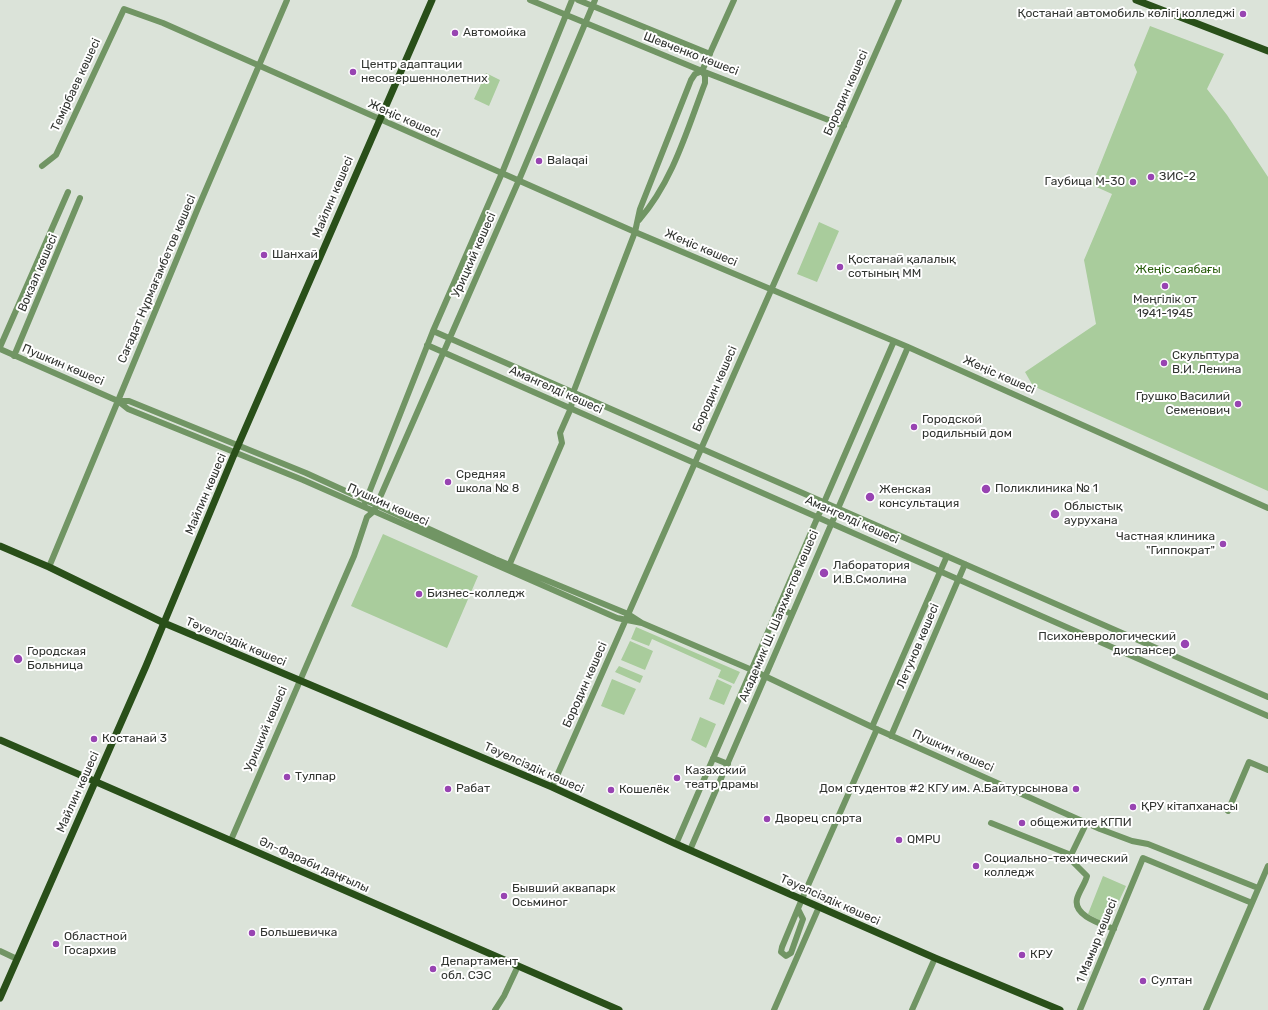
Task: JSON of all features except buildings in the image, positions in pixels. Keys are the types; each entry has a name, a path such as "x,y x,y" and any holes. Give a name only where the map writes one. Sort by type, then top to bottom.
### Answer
{"main road":[{"name":"Майлин көшесі","path":"0,998 164,623 238,445 432,0"},
{"path":"1136,0 1268,50"},
{"name":"Тәуелсіздік көшесі","path":"0,546 49,567 164,623 552,787 802,900 1060,1010"},
{"name":"Әл-Фараби даңғылы","path":"0,740 619,1010"}],"street":[{"name":"Сағадат Нұрмағамбетов көшесі","path":"49,567 287,0"},
{"name":"Шевченко көшесі","path":"530,0 702,71 844,126"},
{"name":"Урицкий көшесі","path":"365,503 433,331 502,173 572,0"},
{"name":"Шевченко көшесі","path":"578,0 594,3 710,54"},
{"path":"508,568 562,443 560,433 571,408 573,392 635,232 639,220 640,209 691,80 695,74 702,71 734,0"},
{"name":"Бородин көшесі","path":"552,787 899,0"},
{"name":"Урицкий көшесі","path":"374,510 594,3"},
{"name":"Жеңіс көшесі","path":"124,10 163,23 258,67 635,232 908,347 1268,508"},
{"name":"Темірбаев көшесі","path":"42,166 56,155 124,10"},
{"path":"639,220 652,205 671,172 705,83 705,76 702,71"},
{"name":"Вокзал көшесі","path":"0,348 68,192"},
{"name":"Вокзал көшесі","path":"14,356 46,283 80,198"},
{"name":"Амангелді көшесі","path":"433,331 1268,697"},
{"name":"Академик Ш. Шаяхметов көшесі","path":"676,844 712,758 752,670 816,516 894,341"},
{"name":"Амангелді көшесі","path":"428,345 1268,716"},
{"name":"Академик Ш. Шаяхметов көшесі","path":"690,850 830,523 908,347"},
{"name":"Пушкин көшесі","path":"0,348 14,356 118,401 124,407 195,437 365,503 376,504 508,568 628,614 642,623 752,670 891,736 1087,822 1132,841 1148,844 1258,888"},
{"name":"Пушкин көшесі","path":"118,401 129,401 238,445 365,503 374,510 625,620 642,623"},
{"path":"195,437 198,430"},
{"path":"365,503 367,516"},
{"path":"367,516 374,510"},
{"name":"Урицкий көшесі","path":"230,840 354,556 367,516"},
{"name":"Летунов көшесі","path":"798,909 803,919 791,953 786,956 781,952 782,947 874,728 947,556"},
{"name":"Летунов көшесі","path":"891,736 965,564"},
{"path":"778,608 792,614"},
{"path":"712,758 728,764"},
{"path":"1228,811 1250,762 1268,770"},
{"path":"1087,822 1071,855 1072,861 1087,876 1077,901 1078,908 1084,915 1114,929"},
{"path":"991,823 1071,855"},
{"name":"1 Мамыр көшесі","path":"1080,1010 1143,858 1252,902"},
{"path":"1206,1010 1268,866"},
{"path":"774,1010 819,907"},
{"path":"0,951 17,959"},
{"path":"912,1010 935,958"},
{"path":"495,1010 504,996 518,966"}],"green space":[{"name":"Жеңіс саябағы","path":"1150,26 1224,54 1207,89 1227,115 1268,177 1268,491 1033,386 1025,372 1096,324 1084,260 1112,194 1092,185 1137,72 1134,65"},
{"path":"486,73 500,80 489,106 474,99"},
{"path":"819,222 839,231 817,282 797,274"},
{"path":"383,534 478,576 447,648 351,606"},
{"path":"636,627 740,672 734,684 718,677 721,670 652,639 649,646 631,639"},
{"path":"630,641 653,651 645,670 621,660"},
{"path":"619,666 643,676 640,683 615,672"},
{"path":"612,679 636,689 624,715 601,706"},
{"path":"717,679 732,686 724,705 709,699"},
{"path":"700,717 716,724 706,748 691,740"},
{"path":"1103,876 1126,886 1108,925 1088,914"}],"place":[{"name":"Қостанай автомобиль көлігі колледжі","path":"1243,14"},
{"name":"Автомойка","path":"455,33"},
{"name":"Центр адаптации несовершеннолетних","path":"353,72"},
{"name":"Balaqai","path":"539,161"},
{"name":"ЗИС-2","path":"1151,177"},
{"name":"Гаубица М-30","path":"1133,182"},
{"name":"Шанхай","path":"264,255"},
{"name":"Қостанай қалалық сотының ММ","path":"840,267"},
{"name":"Мәңгілік от 1941-1945","path":"1165,286"},
{"name":"Скульптура В.И. Ленина","path":"1164,363"},
{"name":"Грушко Василий Семенович","path":"1238,404"},
{"name":"Городской родильный дом","path":"914,427"},
{"name":"Средняя школа № 8","path":"448,482"},
{"name":"Поликлиника № 1","path":"986,489"},
{"name":"Женская консультация","path":"870,497"},
{"name":"Облыстық аурухана","path":"1055,514"},
{"name":"Частная клиника \"Гиппократ\"","path":"1223,544"},
{"name":"Лаборатория И.В.Смолина","path":"824,573"},
{"name":"Бизнес-колледж","path":"419,594"},
{"name":"Психоневрологический диспансер","path":"1185,644"},
{"name":"Городская Больница","path":"18,659"},
{"name":"Костанай 3","path":"94,739"},
{"name":"Тулпар","path":"287,777"},
{"name":"Казахский театр драмы","path":"677,778"},
{"name":"Рабат","path":"448,789"},
{"name":"Дом студентов #2 КГУ им. А.Байтурсынова","path":"1076,789"},
{"name":"Кошелёк","path":"611,790"},
{"name":"ҚРУ кітапханасы","path":"1133,807"},
{"name":"Дворец спорта","path":"767,819"},
{"name":"общежитие КГПИ","path":"1022,823"},
{"name":"QMPU","path":"899,840"},
{"name":"Социально-технический колледж","path":"976,866"},
{"name":"Бывший аквапарк Осьминог","path":"504,896"},
{"name":"Большевичка","path":"252,933"},
{"name":"Областной Госархив","path":"56,944"},
{"name":"КРУ","path":"1022,955"},
{"name":"Департамент обл. СЭС","path":"433,969"},
{"name":"Султан","path":"1143,981"}]}
